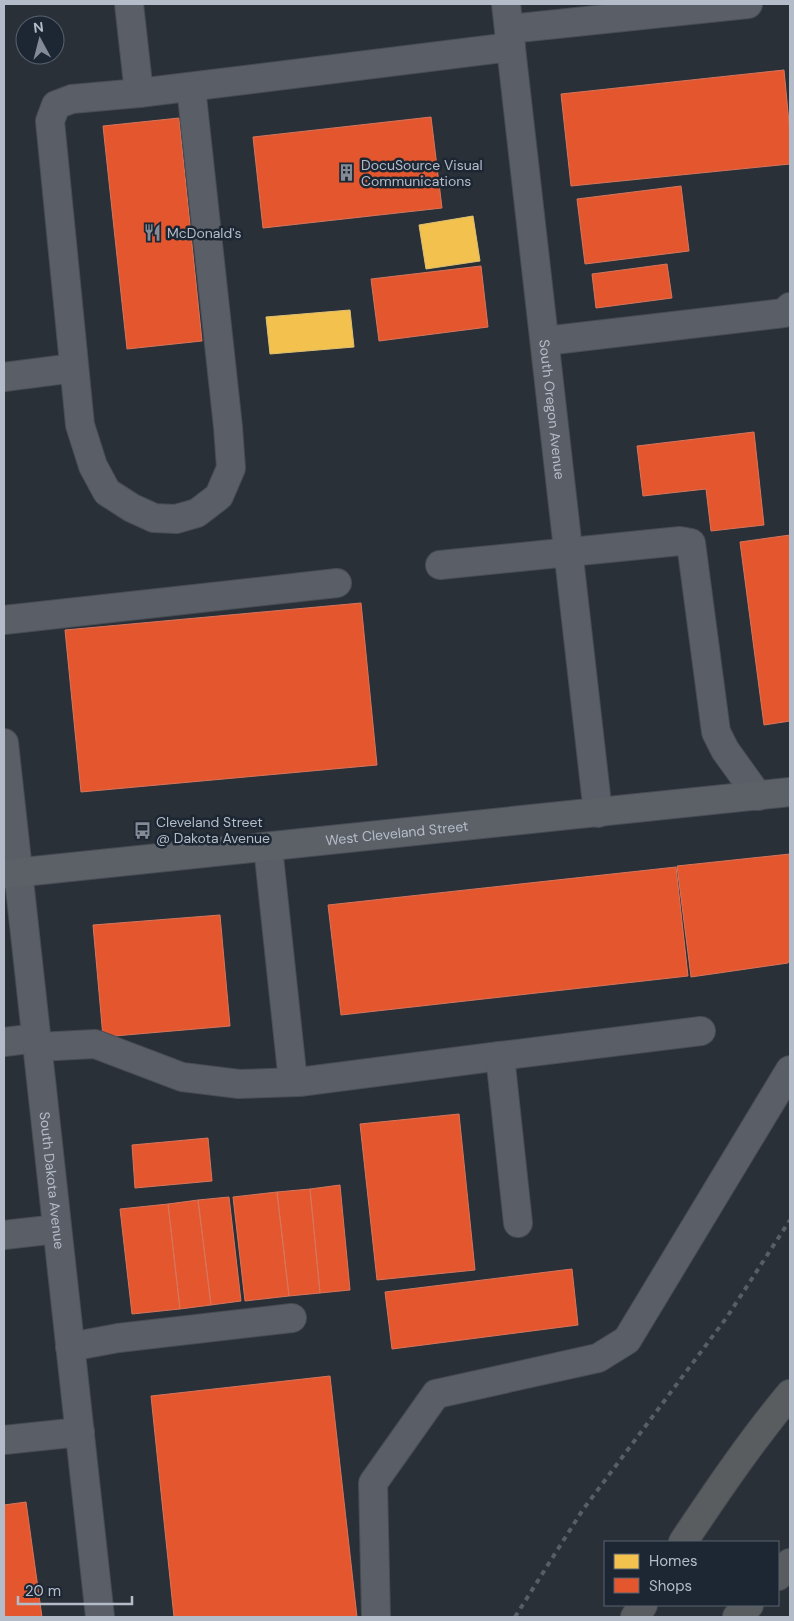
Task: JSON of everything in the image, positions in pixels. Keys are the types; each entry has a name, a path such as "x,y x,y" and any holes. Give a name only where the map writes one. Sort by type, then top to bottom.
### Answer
{"highway":[{"path":"684,1541 719,1487 765,1424 790,1394"},
{"path":"779,1575 790,1563"},
{"path":"635,1617 642,1606"},
{"path":"737,1617 749,1606"}],"main road":[{"name":"West Cleveland Street","path":"11,873 790,792"}],"street":[{"path":"128,4 139,92"},
{"path":"191,87 231,468 219,496 197,513 176,519 154,518 132,508 107,492 93,466 80,425 50,121 56,105 72,99 191,87 509,27 748,4"},
{"name":"South Oregon Avenue","path":"509,27 598,813"},
{"path":"544,340 784,313 790,307"},
{"path":"4,377 74,368"},
{"path":"440,565 680,542 692,543 716,732 725,750 758,796"},
{"path":"4,620 338,583"},
{"name":"South Dakota Avenue","path":"4,743 11,873 37,1043 100,1617"},
{"path":"268,847 293,1082"},
{"path":"4,1042 95,1044 182,1077 239,1084 293,1082 701,1032"},
{"path":"500,1056 518,1223"},
{"path":"376,1617 373,1484 436,1394 598,1358 627,1340 790,1070"},
{"path":"4,1235 57,1229"},
{"path":"70,1347 118,1338 292,1318"},
{"path":"4,1440 80,1432"}],"building: Homes":[{"path":"473,216 480,261 426,269 419,225"},
{"path":"350,310 354,347 270,354 266,317"}],"building: Shops":[{"path":"784,70 790,133 790,164 571,186 561,94"},
{"name":"DocuSource Visual Communications","path":"431,117 442,208 263,228 253,137"},
{"name":"McDonald's","path":"179,118 202,341 127,349 103,126"},
{"path":"681,186 689,251 585,264 577,199"},
{"path":"667,264 672,298 596,308 592,274"},
{"path":"481,266 488,327 379,341 371,279"},
{"path":"754,432 764,525 711,531 706,489 643,496 637,446"},
{"path":"790,535 790,721 764,725 740,542"},
{"path":"361,603 377,765 81,792 65,630"},
{"path":"790,854 790,958 788,963 691,977 677,866"},
{"path":"676,867 688,976 341,1015 328,905"},
{"path":"220,915 230,1026 103,1037 93,925"},
{"path":"459,1114 475,1270 377,1280 360,1124"},
{"path":"208,1138 212,1181 135,1188 132,1145"},
{"path":"340,1185 350,1290 320,1293 310,1189"},
{"path":"310,1189 320,1293 289,1296 277,1192"},
{"path":"277,1192 289,1296 245,1301 233,1197"},
{"path":"229,1197 241,1301 211,1305 198,1200"},
{"path":"198,1200 211,1305 180,1309 168,1204"},
{"path":"168,1204 180,1309 132,1314 120,1209"},
{"path":"572,1269 578,1325 392,1349 385,1292"},
{"path":"330,1376 357,1617 174,1617 151,1396"},
{"path":"26,1502 42,1617 4,1617 4,1505"}],"railway":[{"path":"515,1617 582,1511 727,1317 790,1220"}],"place":[{"name":"DocuSource Visual Communications","path":"347,173"},
{"name":"McDonald's","path":"153,233"},
{"name":"Cleveland Street @ Dakota Avenue","path":"142,830"}]}
